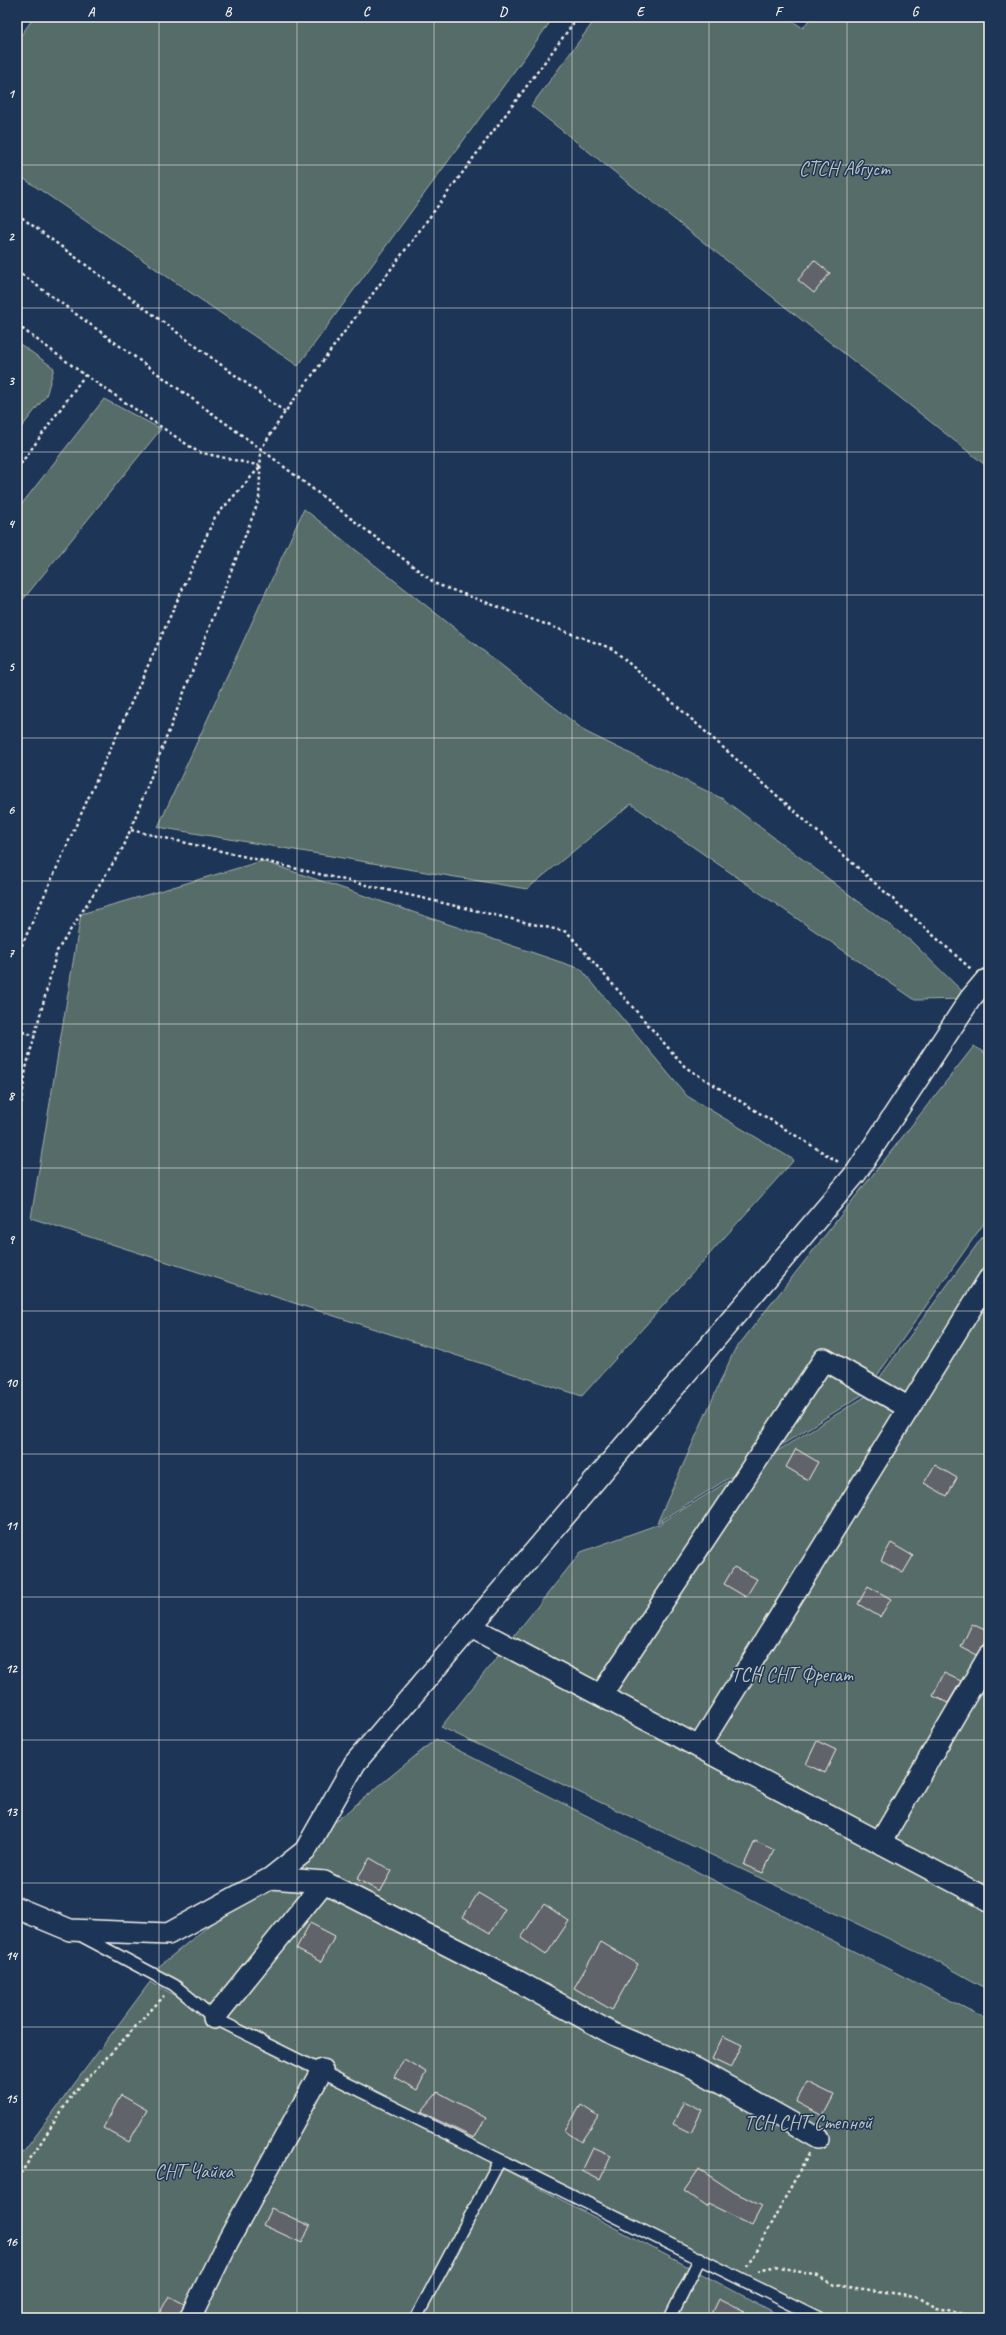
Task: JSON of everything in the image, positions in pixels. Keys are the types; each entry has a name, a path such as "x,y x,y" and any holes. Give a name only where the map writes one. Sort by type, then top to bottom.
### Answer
{"street":[{"path":"17,1908 70,1930 168,1934 271,1878 305,1852 355,1763 856,1173 970,999 985,981"},
{"path":"699,1748 989,1278"},
{"path":"601,1696 824,1359 909,1408"},
{"path":"471,1627 880,1843 987,1895"},
{"path":"880,1843 989,1656"},
{"path":"271,1878 324,1882 510,1977 613,2034 696,2069 818,2138"},
{"path":"214,2018 324,1882"},
{"path":"190,2318 227,2243 322,2070"}],"lane":[{"path":"70,1930 174,1985 214,2018 322,2070 819,2318"},
{"path":"416,2318 500,2160"},
{"path":"670,2318 700,2258"}],"path":[{"path":"17,1133 26,1068 57,951 124,846 131,830 259,500 261,449 285,412 578,17"},
{"path":"17,214 285,412"},
{"path":"17,271 261,449 436,584 613,649 985,981"},
{"path":"17,325 85,375 198,452 261,466"},
{"path":"17,469 85,375"},
{"path":"17,956 215,516 261,466"},
{"path":"131,830 567,932 685,1067 856,1173"},
{"path":"17,1030 35,1036"},
{"path":"17,2180 72,2095 174,1985"},
{"path":"741,2278 818,2138"},
{"path":"741,2278 775,2266 818,2276 834,2285 915,2296 936,2308 989,2317"}],"green space":[{"path":"34,17 554,17 298,366 17,174 17,41"},
{"name":"СТСН Август","path":"597,17 786,17 803,28 811,17 989,17 989,468 531,106"},
{"path":"17,342 54,368 46,396 17,433"},
{"path":"104,399 161,429 17,607 17,510"},
{"path":"304,509 586,732 723,799 912,942 970,999 915,1000 631,804 527,889 158,827"},
{"path":"262,861 581,969 687,1096 794,1160 582,1396 31,1218 81,914"},
{"path":"974,1046 989,1056 989,1216 865,1393 657,1523 734,1351"},
{"name":"ТСН СНТ Фрегат","path":"989,1228 989,1990 942,1964 441,1727 581,1552 659,1524 866,1396"},
{"name":"ТСН СНТ Степной","path":"436,1739 989,2020 989,2318 810,2318 146,1977"},
{"name":"СНТ Чайка","path":"150,1982 785,2318 17,2318 17,2161"}],"building":[{"path":"814,260 830,273 814,293 798,280"},
{"path":"796,1449 818,1462 808,1480 786,1467"},
{"path":"935,1465 957,1478 947,1496 924,1483"},
{"path":"891,1543 913,1556 903,1573 881,1561"},
{"path":"734,1567 757,1579 746,1597 724,1584"},
{"path":"868,1586 891,1599 880,1617 858,1604"},
{"path":"972,1624 989,1632 984,1645 976,1655 961,1647"},
{"path":"944,1673 961,1681 948,1703 933,1696"},
{"path":"817,1741 836,1750 825,1773 806,1764"},
{"path":"755,1841 774,1850 763,1873 744,1865"},
{"path":"370,1858 392,1871 380,1892 357,1879"},
{"path":"478,1893 505,1909 490,1933 463,1917"},
{"path":"544,1904 569,1921 546,1955 521,1938"},
{"path":"310,1923 335,1936 321,1962 296,1949"},
{"path":"601,1942 638,1964 612,2010 574,1988"},
{"path":"723,2036 742,2045 731,2068 712,2059"},
{"path":"404,2059 426,2072 417,2090 394,2077"},
{"path":"807,2082 834,2095 823,2116 796,2102"},
{"path":"438,2092 486,2118 474,2138 421,2112"},
{"path":"121,2095 147,2110 129,2142 103,2128"},
{"path":"684,2101 702,2110 691,2133 673,2124"},
{"path":"581,2105 598,2116 581,2142 565,2131"},
{"path":"593,2148 611,2156 600,2180 582,2171"},
{"path":"699,2169 734,2192 762,2206 752,2225 709,2204 707,2207 684,2191"},
{"path":"271,2208 310,2226 302,2243 263,2225"},
{"path":"169,2296 184,2304 178,2318 166,2318 159,2314"},
{"path":"718,2299 730,2305 755,2318 709,2318"}]}
